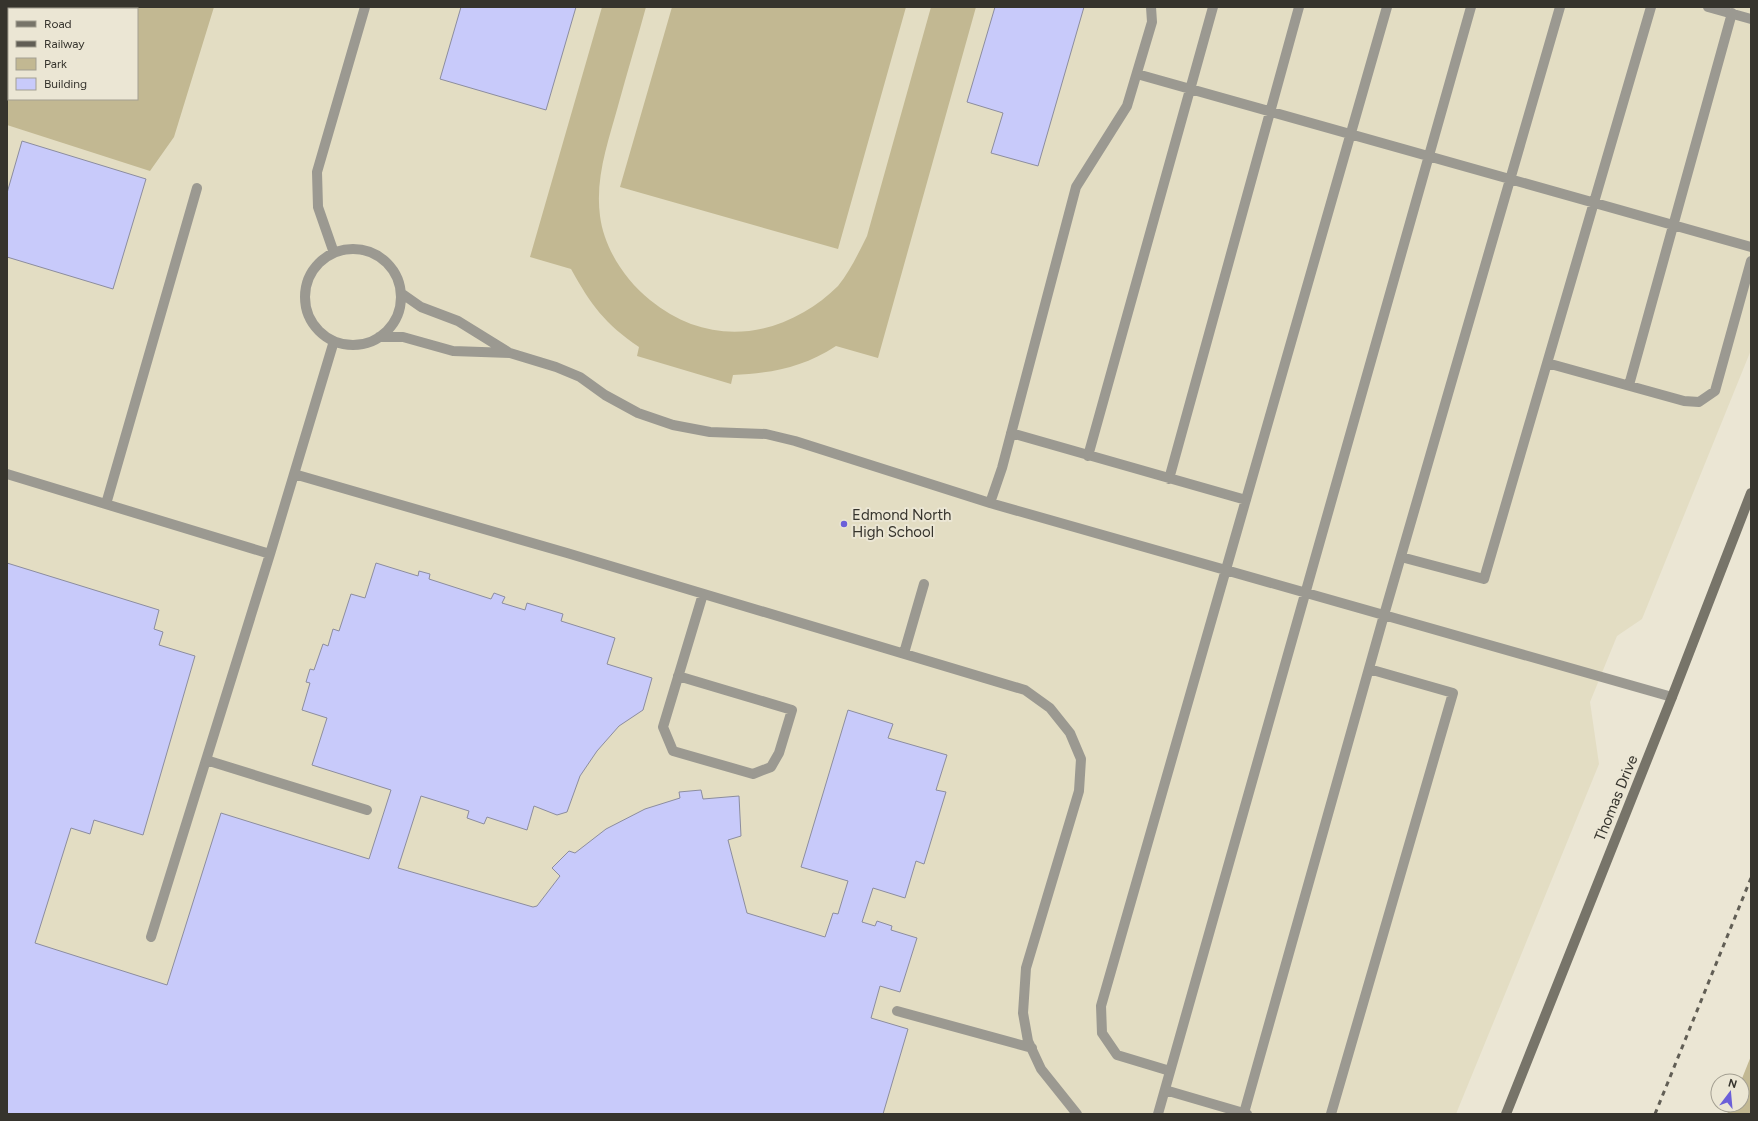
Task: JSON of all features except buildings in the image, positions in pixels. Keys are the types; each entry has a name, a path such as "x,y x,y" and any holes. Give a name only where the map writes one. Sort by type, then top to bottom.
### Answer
{"street":[{"name":"Thomas Drive","path":"1506,1114 1672,697 1751,492"}],"lane":[{"path":"334,253 318,207 318,172 365,7"},
{"path":"990,503 1011,434 1076,187 1127,106 1152,22 1151,7"},
{"path":"1088,456 1213,7"},
{"path":"1170,479 1299,7"},
{"path":"1170,1071 1117,1055 1102,1033 1101,1006 1387,7"},
{"path":"1158,1114 1472,7"},
{"path":"1165,1090 1246,1114 1384,615 1560,7"},
{"path":"1401,557 1484,579 1651,7"},
{"path":"1708,7 1751,19"},
{"path":"1629,385 1732,14"},
{"path":"1137,74 1751,247"},
{"path":"106,504 197,188"},
{"path":"349,250 364,251 378,256 389,266 398,279 401,293 400,308 394,322 385,334 372,342 358,345 342,344 328,338 317,329 309,316 305,301 306,286 312,272 321,261 334,253 349,250"},
{"path":"1547,364 1684,401 1699,402 1715,391 1751,261"},
{"path":"401,293 421,307 458,321 510,353 556,367 580,377 605,395 638,413 673,425 710,432 766,434 990,503 1672,697"},
{"path":"379,337 403,337 453,351 510,353"},
{"path":"151,937 270,554 334,340"},
{"path":"1011,434 1246,500"},
{"path":"7,474 270,554"},
{"path":"294,474 1026,690 1050,708 1070,733 1081,759 1079,791 1026,968 1023,1013 1028,1041 1041,1069 1076,1114"},
{"path":"904,653 924,584"},
{"path":"678,676 792,710 779,754 771,767 753,774 673,751 663,727 702,594"},
{"path":"1331,1114 1453,693 1369,669"},
{"path":"206,760 367,810"},
{"path":"897,1011 1032,1048"}],"shaded area":[{"name":"Edmond North High School","path":"7,7 1751,7 1751,350 1642,619 1617,636 1590,702 1599,764 1456,1114 7,1114"}],"green space":[{"path":"7,7 214,7 174,137 150,171 7,125"},
{"path":"602,7 646,7 603,160 599,188 599,202 602,228 606,240 624,273 650,300 668,313 687,322 725,332 765,328 784,322 813,306 838,286 857,256 867,236 931,7 976,7 878,358 836,346 811,360 786,368 761,373 733,375 731,384 637,356 639,347 627,339 600,313 585,293 571,269 530,257"},
{"path":"672,7 906,7 838,249 620,187"},
{"path":"1751,1056 1751,1114 1727,1114 1750,1113 1750,1073 1744,1073"}],"railway":[{"path":"1655,1114 1751,878"}],"place":[{"name":"Edmond North High School","path":"844,524"}]}
